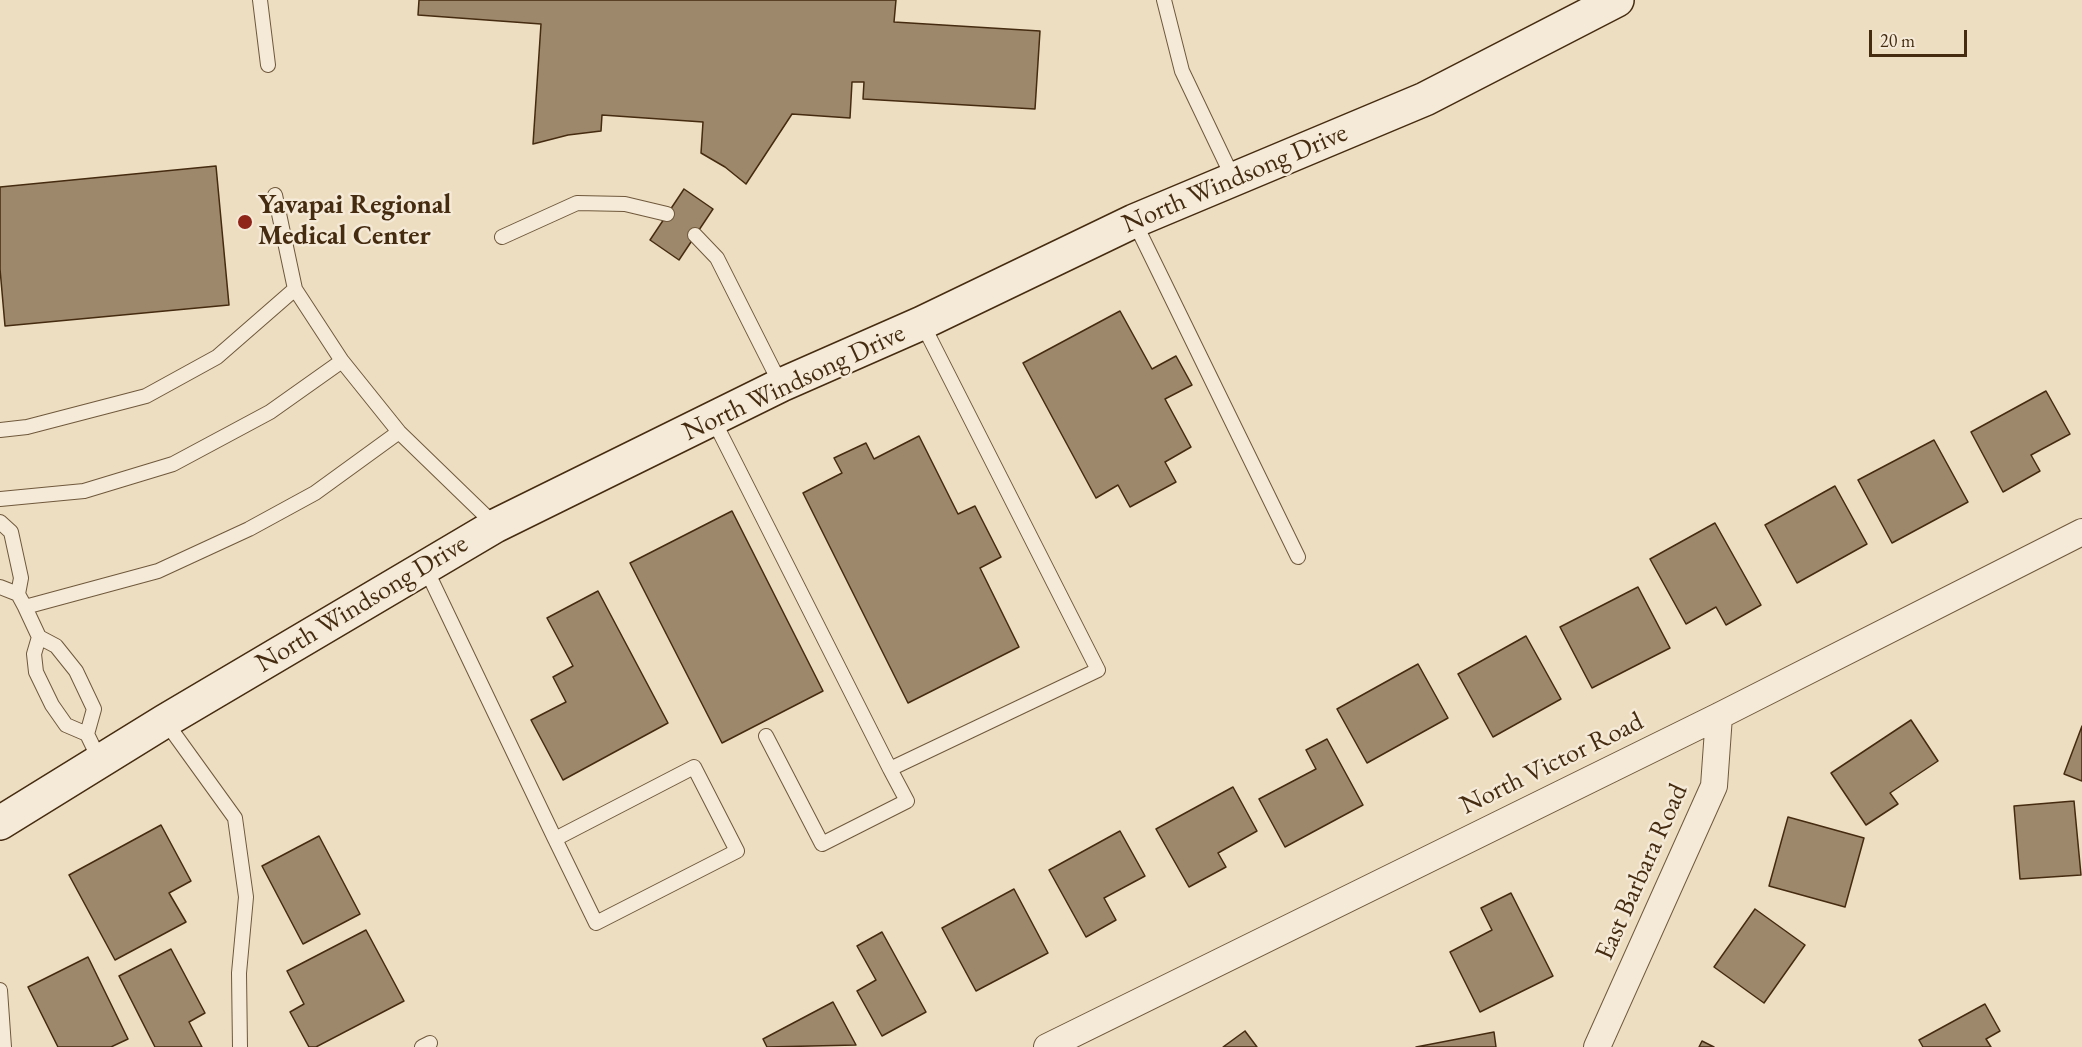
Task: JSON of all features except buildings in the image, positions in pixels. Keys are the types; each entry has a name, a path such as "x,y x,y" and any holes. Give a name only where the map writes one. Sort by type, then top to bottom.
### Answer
{"street":[{"name":"North Windsong Drive","path":"0,823 94,747 165,721 495,526 781,386 922,323 1134,220 1425,99 1614,1"},
{"name":"North Victor Road","path":"1050,1046 1719,716 2082,532"},
{"name":"East Barbara Road","path":"1597,1047 1714,786 1719,716"}],"lane":[{"path":"260,0 268,65"},
{"path":"1164,0 1182,71 1234,180"},
{"path":"274,195 295,289 342,361 399,432 495,526"},
{"path":"502,237 577,203 625,204 667,214"},
{"path":"1134,220 1298,557"},
{"path":"695,235 717,258 781,386"},
{"path":"0,430 27,427 146,396 217,357 295,289"},
{"path":"890,769 1098,670 922,323"},
{"path":"0,500 84,491 173,464 270,412 342,361"},
{"path":"713,419 907,801 822,844 766,736"},
{"path":"25,607 158,571 249,530 315,493 399,432"},
{"path":"0,522 11,532 21,578 18,594 39,637 56,646 76,671 94,709 94,747"},
{"path":"425,567 555,839 596,923 737,851 694,767 555,839"},
{"path":"0,587 18,594"},
{"path":"39,637 34,654 36,672 52,705 66,725 94,747"},
{"path":"165,721 235,818 246,897 239,973 240,1047"},
{"path":"0,990 4,1047"}],"place":[{"name":"Yavapai Regional Medical Center","path":"245,222"}]}
